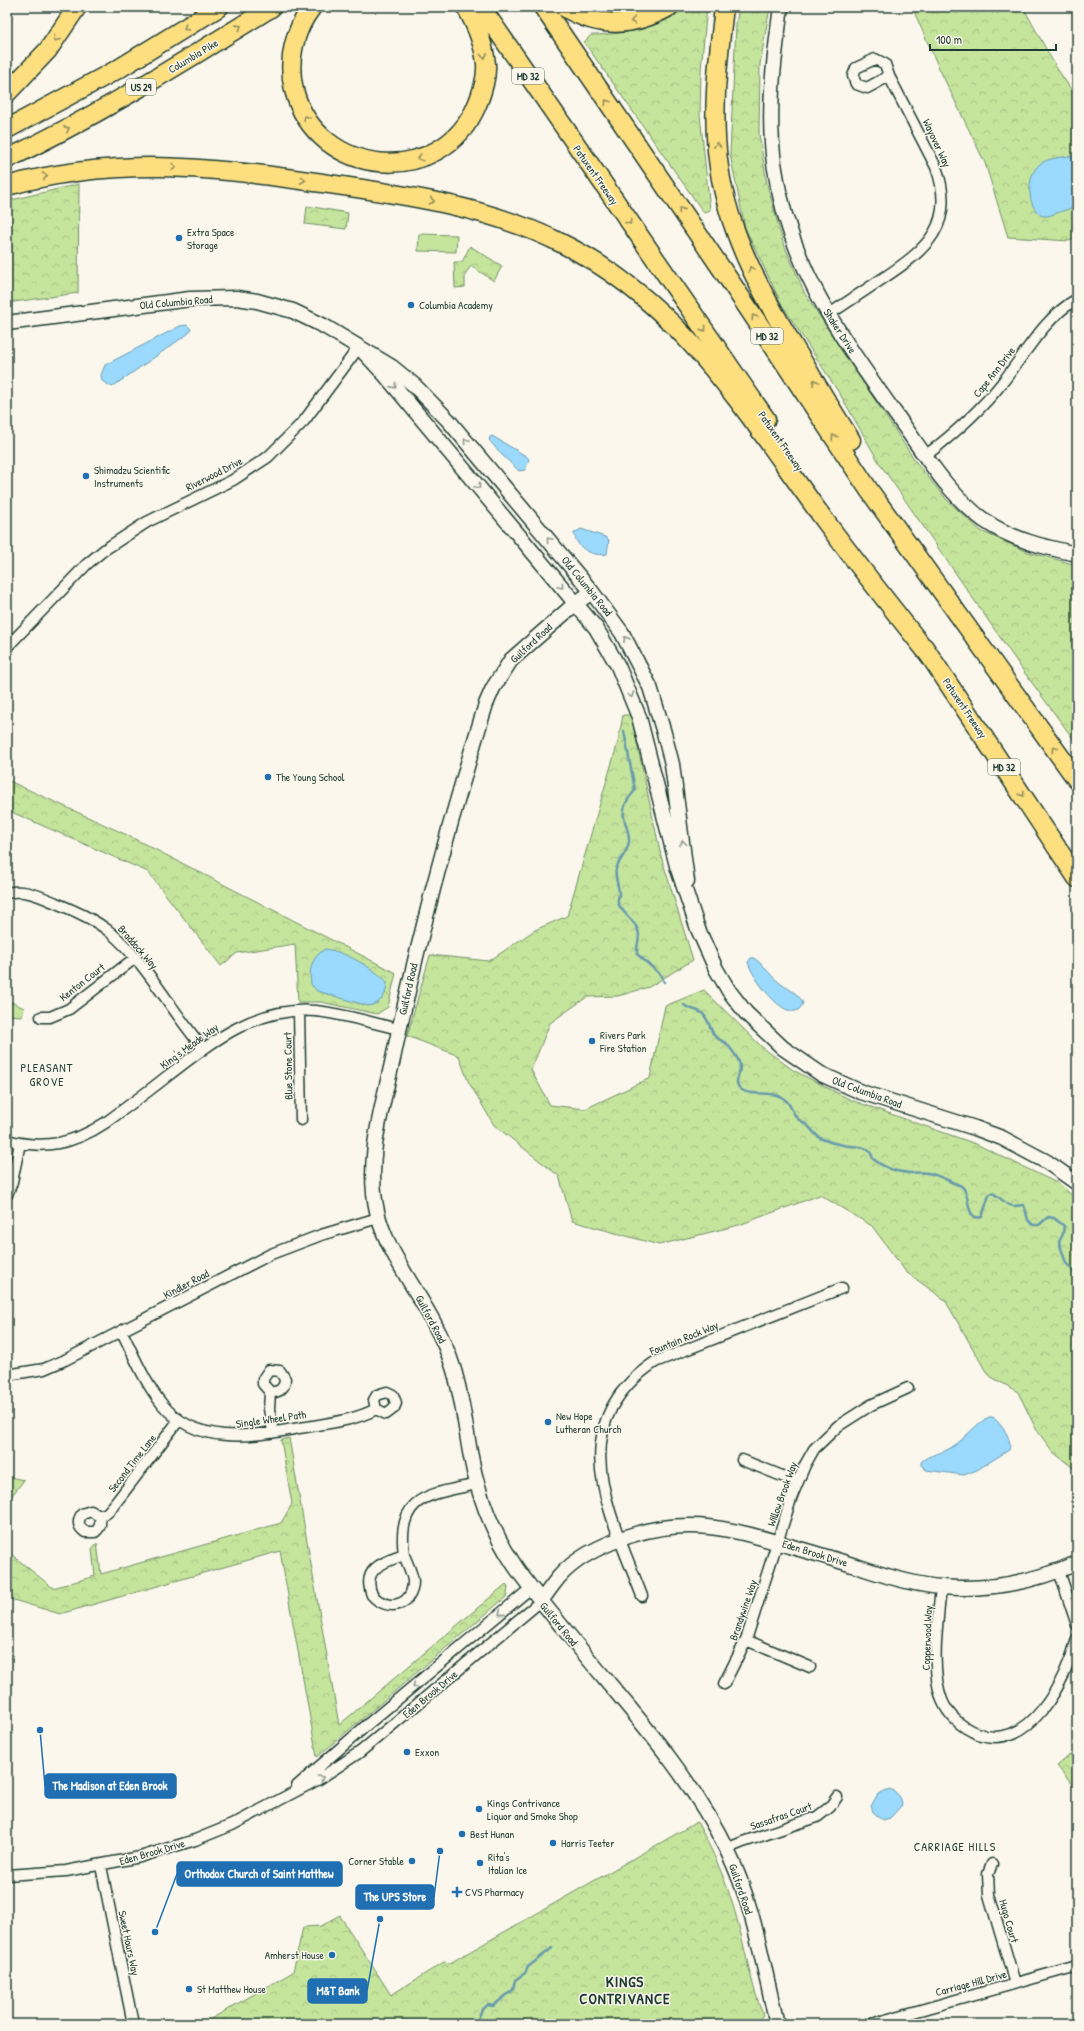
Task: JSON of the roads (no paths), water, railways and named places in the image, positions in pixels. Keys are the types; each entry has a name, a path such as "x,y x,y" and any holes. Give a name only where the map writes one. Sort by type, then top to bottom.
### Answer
{"highway":[{"path":"7,93 48,50 77,7"},
{"name":"US 29","path":"7,129 120,68 219,7"},
{"name":"Columbia Pike","path":"7,159 79,122 134,91 272,7"},
{"path":"312,7 300,25 292,53 293,83 303,112 310,124 320,135 343,152 359,159 393,163 424,157 440,149 457,134 473,113 484,83 486,66 479,33 466,7"},
{"path":"472,7 508,60 575,145"},
{"name":"Patuxent Freeway","path":"481,7 575,145 930,656 1077,878"},
{"name":"MD 32","path":"543,7 734,287 869,490 1077,780"},
{"path":"564,7 589,19 619,23 645,19 670,7"},
{"path":"724,7 716,89 716,139 719,168 726,200 745,257 779,322 834,413 993,664"},
{"path":"7,186 46,176 110,167 149,166 232,172 302,180 430,200 500,218 561,243 622,280 650,302 692,344 719,376 826,522 930,656"}],"street":[{"name":"Shaker Drive","path":"781,7 772,76 770,111 774,163 789,228 809,280 828,315 925,456 948,488 964,505 999,530 1024,541 1077,554"},
{"name":"Wayover Way","path":"828,315 912,259 927,244 940,218 942,206 941,180 933,160 890,76"},
{"name":"Old Columbia Road","path":"7,323 190,299 237,298 257,301 293,311 324,326 392,367 434,405 592,592 622,633 650,687 658,709 672,764 686,864 688,895"},
{"name":"Cape Ann Drive","path":"925,456 973,416 1003,382 1047,323 1056,313 1077,299"},
{"name":"Old Columbia Road","path":"359,347 386,376 576,603 606,644 630,693 646,743 677,866 705,947 730,991 746,1013 783,1048 821,1074 840,1083 1002,1138 1047,1162 1077,1183"},
{"name":"Riverwood Drive","path":"7,647 87,564 104,550 147,522 233,480 268,457 304,421 359,347"},
{"name":"Guilford Road","path":"592,592 576,603 511,660 493,688 478,732 430,894 399,1029 374,1149 372,1170 373,1195 378,1218 385,1238 426,1307 448,1352 460,1393 477,1484 500,1540 530,1588 677,1768 693,1790 726,1849 744,1890 777,2024"},
{"name":"Braddock Way","path":"7,893 18,891 28,892 83,915 110,932 135,958 203,1048"},
{"name":"Kenton Court","path":"41,1017 50,1017 69,1009 135,958"},
{"name":"King's Meade Way","path":"7,1140 37,1146 55,1144 87,1135 116,1115 203,1048 227,1032 257,1018 285,1012 299,1011 329,1013 399,1029"},
{"name":"Blue Stone Court","path":"299,1011 301,1120"},
{"path":"7,1195 12,1182 20,1143"},
{"name":"Kindler Road","path":"7,1375 44,1368 122,1332 271,1254 321,1235 378,1218"},
{"name":"Fountain Rock Way","path":"642,1596 604,1496 599,1465 602,1435 607,1420 624,1390 646,1368 668,1355 842,1288"},
{"name":"Single Wheel Path","path":"122,1332 156,1397 163,1406 180,1420 194,1428 218,1435 247,1436 357,1418 376,1409"},
{"name":"Willow Brook Way","path":"778,1542 797,1482 814,1449 838,1426 871,1405 908,1388"},
{"path":"270,1392 269,1409 273,1432"},
{"name":"Second Time Lane","path":"100,1516 106,1513 114,1505 180,1420"},
{"path":"742,1460 797,1482"},
{"path":"404,1555 381,1563 371,1573 369,1588 372,1595 383,1604 398,1605 404,1601 410,1592 413,1581 404,1555 402,1527 408,1511 428,1496 477,1484"},
{"name":"Eden Brook Drive","path":"286,1796 368,1724 530,1588 560,1576 589,1554 620,1539 663,1528 704,1525 750,1533 893,1578 941,1588 995,1587 1022,1582 1077,1564"},
{"name":"Brandywine Way","path":"724,1684 746,1640 778,1542"},
{"path":"1059,1571 1077,1625"},
{"name":"Eden Brook Drive","path":"7,1875 59,1872 101,1866 140,1857 195,1840 232,1825 319,1779 360,1752 541,1601 560,1576"},
{"name":"Copperwood Way","path":"941,1588 937,1662 941,1698 954,1719 964,1727 981,1736 991,1737 1014,1733 1032,1723 1046,1706 1070,1659 1077,1639"},
{"path":"746,1640 810,1667"},
{"name":"Sassafras Court","path":"726,1849 742,1842 817,1817 830,1807 837,1797"},
{"name":"Hugo Court","path":"992,1864 988,1874 989,1895 1015,1983"},
{"name":"Sweet Hours Way","path":"101,1866 133,2024"},
{"name":"Carriage Hill Drive","path":"871,2024 1077,1966"}],"water":[{"path":"1071,156 1077,157 1077,206 1048,216 1042,216 1033,206 1031,198 1030,183 1035,169 1047,160"},
{"path":"187,325 191,329 189,333 112,387 102,381 101,375 105,365 180,326"},
{"path":"492,436 529,459 525,470 519,471 501,454 489,440"},
{"path":"581,529 605,537 609,540 607,554 601,555 590,553 581,547 575,538 574,533"},
{"path":"325,949 333,950 359,961 382,977 387,982 387,987 380,1001 368,1006 317,991 311,984 310,973 314,960 320,952"},
{"path":"751,958 758,961 777,981 799,997 803,1003 798,1010 790,1011 772,999 756,979 748,962"},
{"path":"989,1417 993,1417 1006,1432 1010,1445 1009,1450 977,1470 964,1475 926,1470 921,1465 921,1462 924,1459 957,1444"},
{"path":"889,1789 898,1795 901,1799 902,1805 890,1818 883,1820 873,1812 871,1806 878,1794"}],"waterway":[{"path":"624,731 635,790 624,808 624,818 629,842 627,850 616,869 619,894 618,902 622,910 634,923 638,930 639,936 637,954 661,975 664,982"},
{"path":"684,1005 703,1014 707,1019 714,1035 727,1044 735,1055 740,1065 737,1084 742,1090 751,1093 771,1094 781,1097 787,1101 798,1119 806,1124 822,1139 838,1144 865,1148 871,1154 873,1159 885,1167 909,1173 928,1173 959,1185 966,1193 972,1215 976,1217 982,1217 989,1195 992,1193 1011,1206 1024,1205 1028,1220 1033,1225 1039,1225 1048,1217 1054,1218 1064,1226 1063,1234 1059,1242 1066,1263 1077,1275"},
{"path":"476,2024 482,2009 488,2005 493,2006 513,1990 515,1980 525,1973 528,1967 552,1948"}],"place":[{"name":"Extra Space Storage","path":"179,238"},
{"name":"Columbia Academy","path":"411,305"},
{"name":"Shimadzu Scientific Instruments","path":"86,476"},
{"name":"The Young School","path":"268,777"},
{"name":"Rivers Park Fire Station","path":"592,1041"},
{"name":"New Hope Lutheran Church","path":"548,1422"},
{"name":"The Madison at Eden Brook","path":"40,1730"},
{"name":"Exxon","path":"407,1752"},
{"name":"Kings Contrivance Liquor and Smoke Shop","path":"479,1809"},
{"name":"Best Hunan","path":"462,1834"},
{"name":"Harris Teeter","path":"553,1843"},
{"name":"The UPS Store","path":"440,1851"},
{"name":"Corner Stable","path":"412,1861"},
{"name":"Rita's Italian Ice","path":"480,1863"},
{"name":"CVS Pharmacy","path":"457,1892"},
{"name":"M&T Bank","path":"380,1919"},
{"name":"Orthodox Church of Saint Matthew","path":"155,1932"},
{"name":"Amherst House","path":"332,1955"},
{"name":"St Matthew House","path":"189,1989"}],"district":[{"name":"PLEASANT GROVE","path":"47,1075"},
{"name":"CARRIAGE HILLS","path":"955,1847"},
{"name":"KINGS CONTRIVANCE","path":"625,1990"}]}
